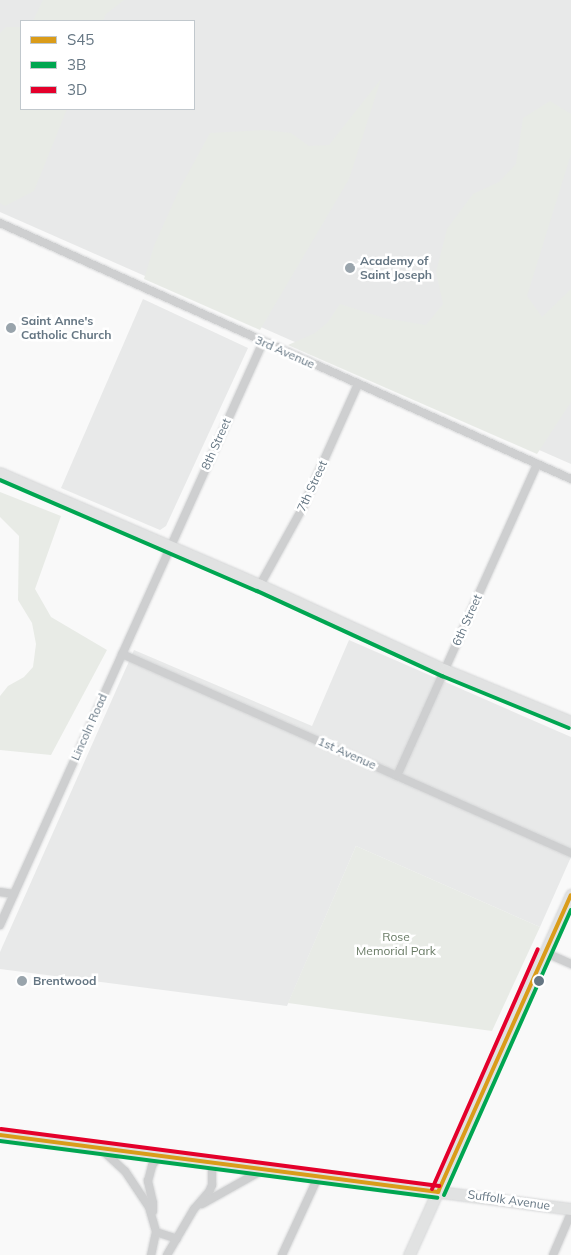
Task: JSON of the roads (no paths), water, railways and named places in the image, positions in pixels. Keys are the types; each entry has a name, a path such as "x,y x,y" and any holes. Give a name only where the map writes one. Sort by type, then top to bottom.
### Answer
{"street":[{"name":"3rd Avenue","path":"0,223 571,480"},
{"name":"8th Street","path":"170,547 263,342"},
{"name":"7th Street","path":"260,585 303,507 358,384"},
{"name":"6th Street","path":"397,776 538,464"},
{"path":"0,473 260,585 445,670 571,722"},
{"name":"Lincoln Road","path":"14,894 170,547"},
{"name":"1st Avenue","path":"122,654 571,853"},
{"path":"0,892 14,894 0,925"},
{"path":"409,1255 571,895"},
{"path":"544,952 571,964"},
{"name":"Suffolk Avenue","path":"0,1135 571,1209"},
{"path":"98,1147 125,1171 140,1190 152,1216 156,1232 150,1255"},
{"path":"152,1216 154,1203 148,1181 152,1166 158,1155"},
{"path":"168,1255 194,1209 212,1186 212,1161"},
{"path":"194,1209 265,1168"},
{"path":"282,1255 319,1175"},
{"path":"552,1255 571,1213"},
{"path":"156,1232 177,1239"}],"place":[{"name":"Academy of Saint Joseph","path":"350,268"},
{"name":"Saint Anne's Catholic Church","path":"11,328"},
{"name":"Brentwood","path":"22,981"}],"park label":[{"name":"Rose Memorial Park","path":"396,944"}]}
